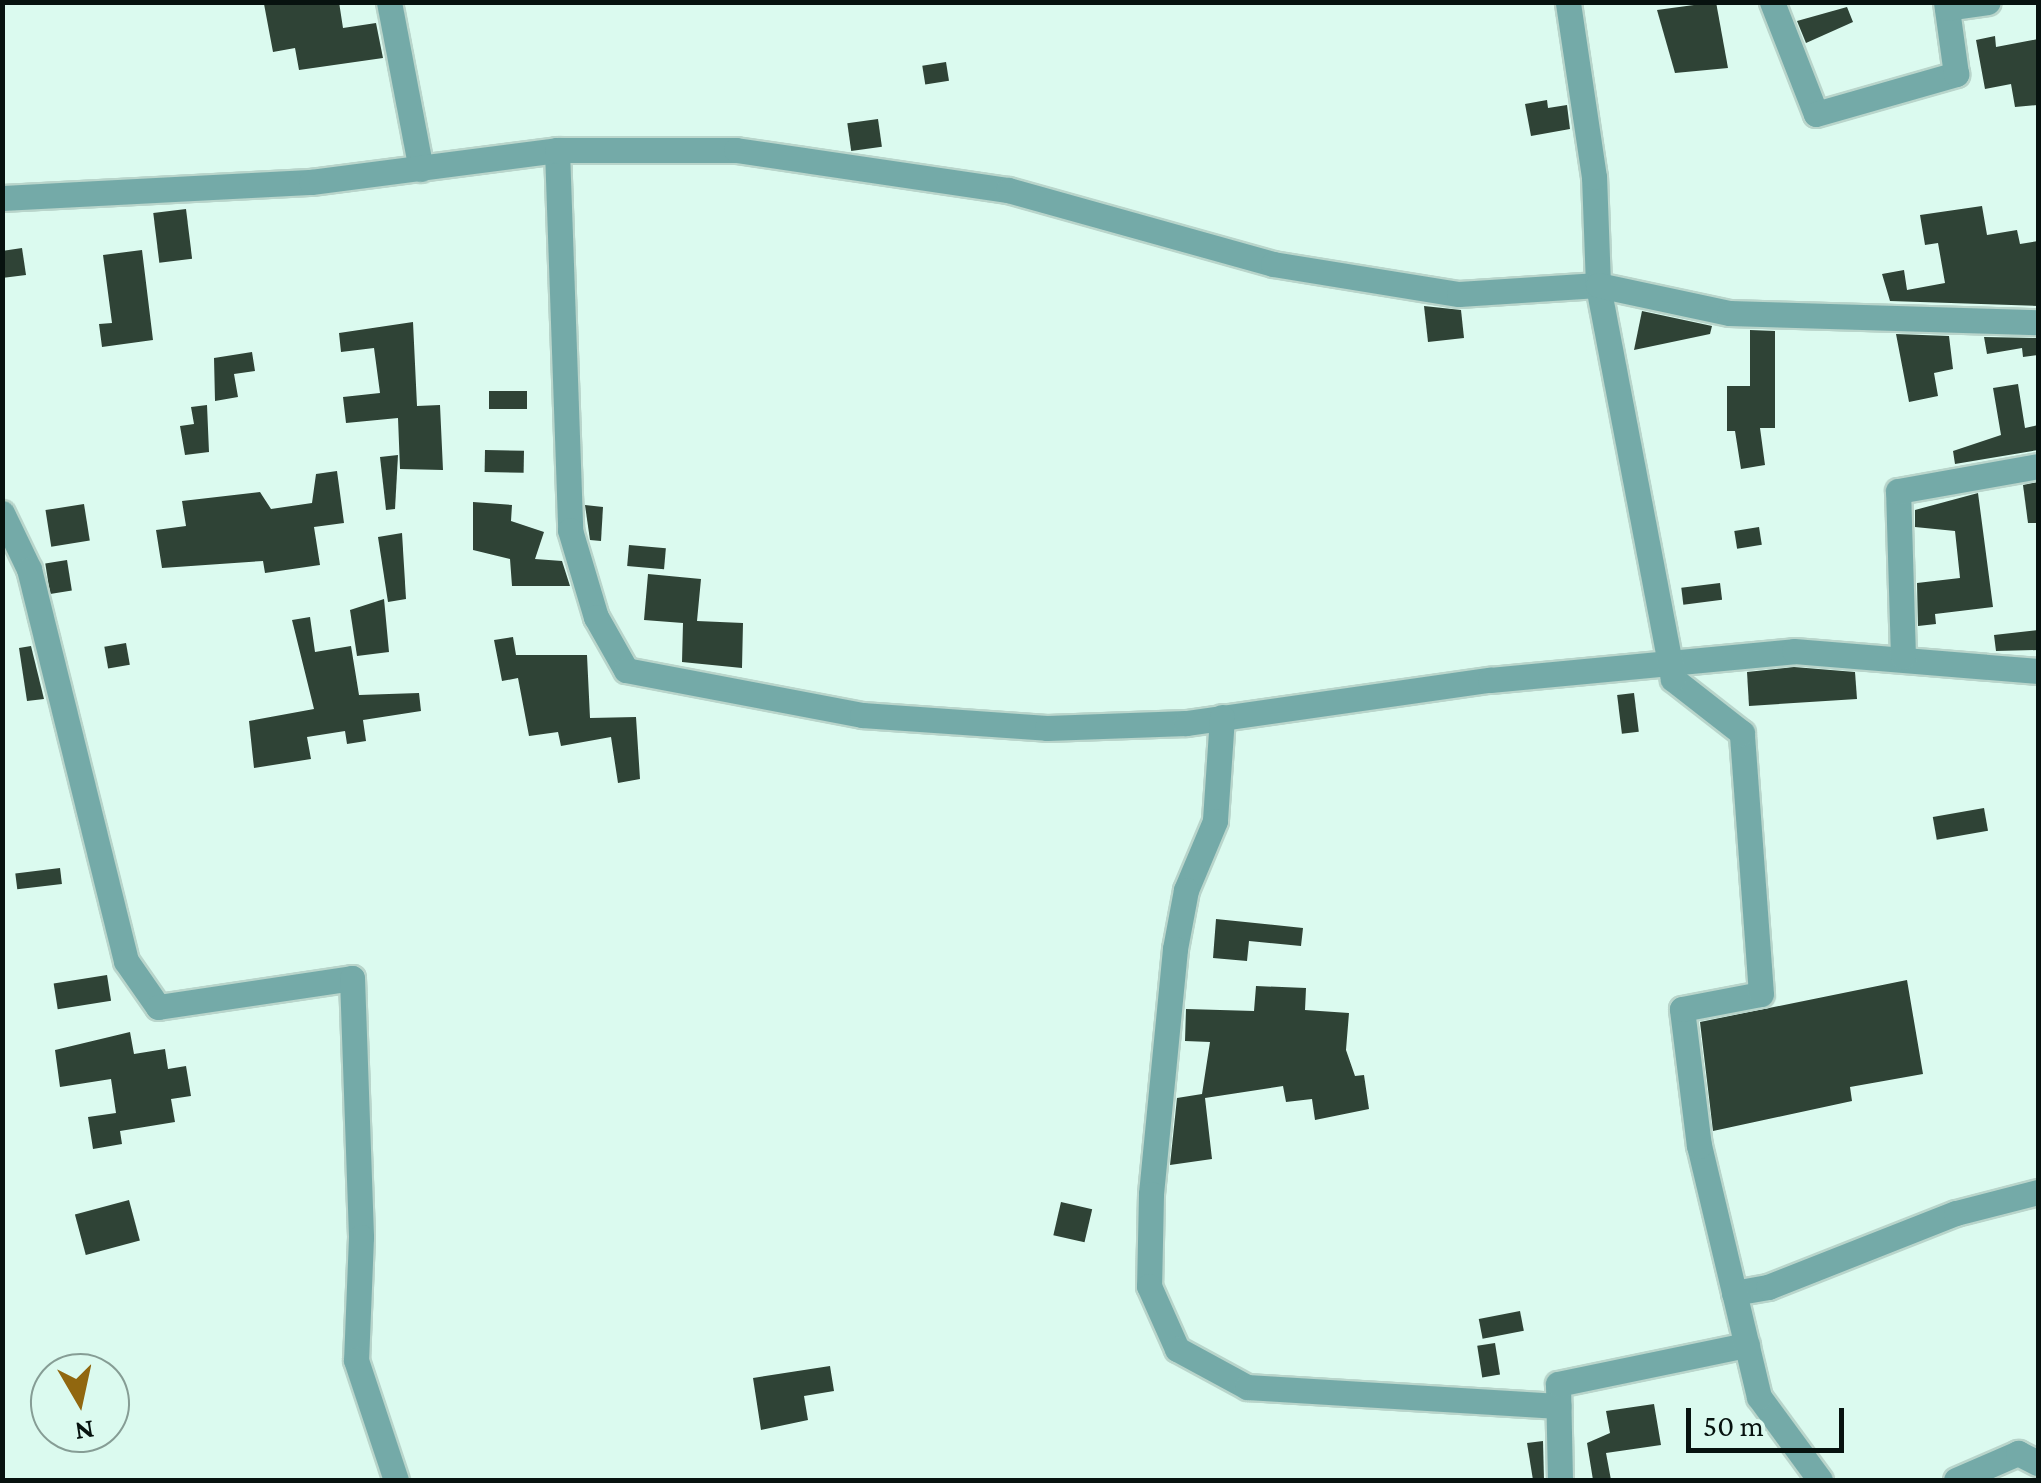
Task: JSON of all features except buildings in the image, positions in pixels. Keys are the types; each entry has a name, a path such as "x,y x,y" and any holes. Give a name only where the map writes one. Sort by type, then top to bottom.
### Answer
{"street":[{"path":"389,2 421,169"},
{"path":"1568,2 1594,178 1598,285 1673,680 1742,733 1761,994 1682,1009 1698,1146 1759,1396 1820,1480"},
{"path":"1772,2 1816,114 1956,74 1946,5 1988,2"},
{"path":"557,150 570,530 596,617 626,670 881,716 1048,728 1222,718 1672,659 1794,651 2038,671"},
{"path":"2,198 41,192 137,196 421,169 557,150 736,150 1008,190 1273,264 1459,294 1598,285 1729,313 2038,322"},
{"path":"1903,657 1898,491 2038,466"},
{"path":"2,513 34,588 126,961 158,1008 352,978 356,1360 396,1480"},
{"path":"1222,718 1215,821 1186,890 1175,949 1151,1194 1149,1286 1176,1349 1247,1387 1558,1406"},
{"path":"1734,1293 1829,1265 1956,1213 2038,1192"},
{"path":"1560,1480 1558,1384 1746,1344"},
{"path":"1956,1480 2018,1453 2036,1457"}]}
